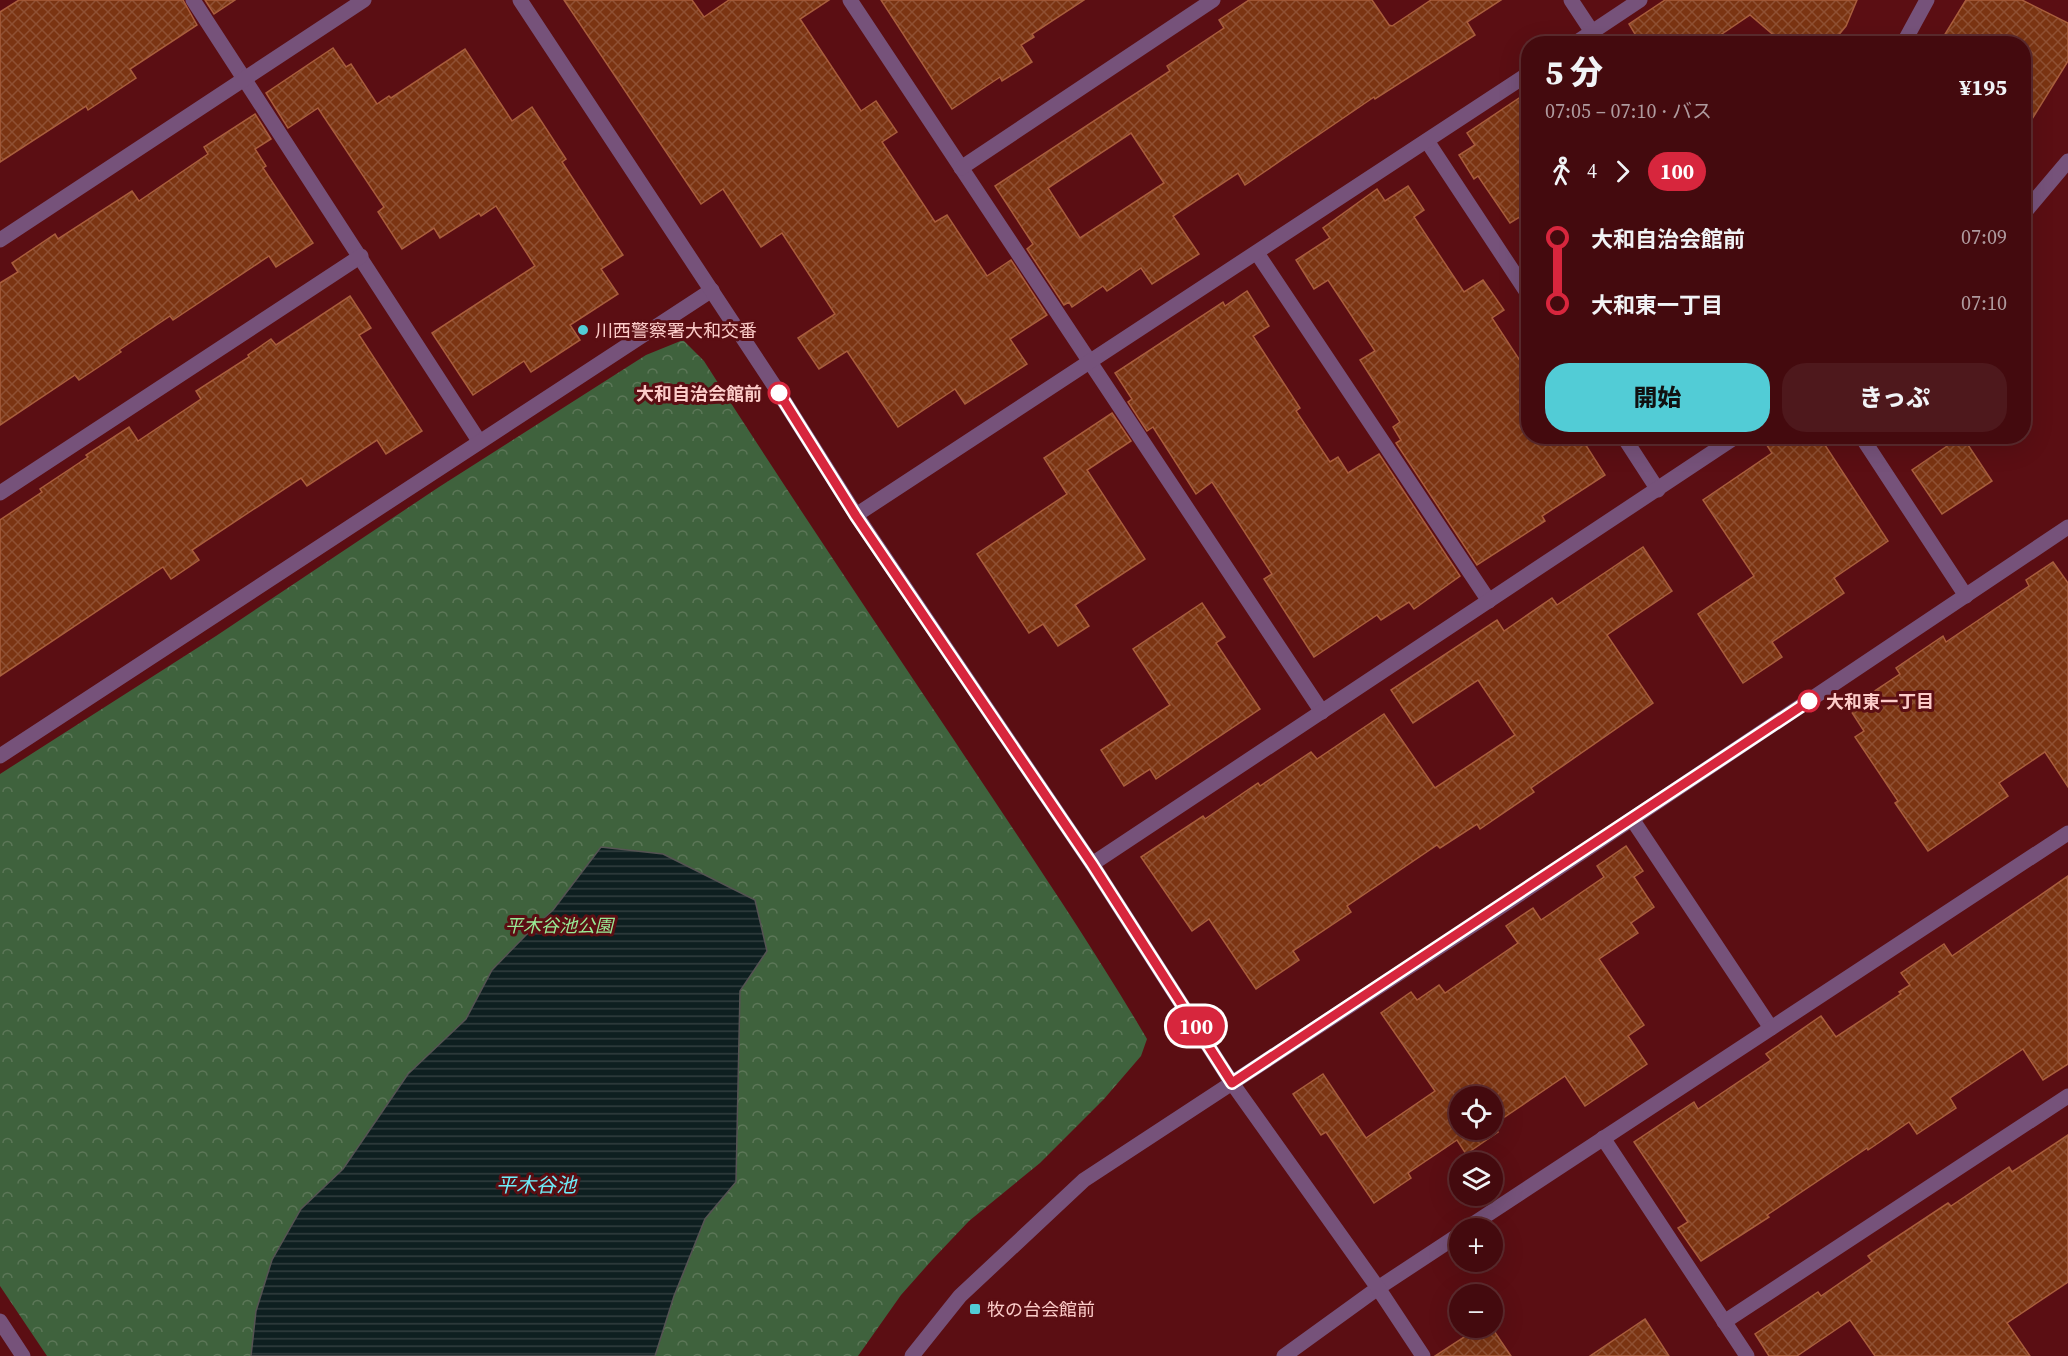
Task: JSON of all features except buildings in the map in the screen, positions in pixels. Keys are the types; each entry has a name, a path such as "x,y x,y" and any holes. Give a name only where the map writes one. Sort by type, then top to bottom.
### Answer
{"street":[{"path":"193,0 479,441"},
{"path":"0,240 364,0"},
{"path":"520,0 712,290 856,516 1092,864 1232,1083 1378,1288 1423,1356"},
{"path":"850,0 1322,712"},
{"path":"961,168 1213,0"},
{"path":"1571,0 1595,36"},
{"path":"1598,36 1640,0"},
{"path":"1907,36 1926,0"},
{"path":"856,516 1521,79"},
{"path":"1427,141 1521,283"},
{"path":"2031,205 2068,161"},
{"path":"1257,253 1490,600"},
{"path":"0,493 361,256"},
{"path":"0,756 712,290"},
{"path":"1628,444 1658,490"},
{"path":"1092,864 1725,444"},
{"path":"1866,444 1966,596"},
{"path":"912,1356 960,1296 1084,1180 1632,819 2068,527"},
{"path":"1632,819 1771,1028"},
{"path":"1482,1218 2068,833"},
{"path":"1724,1322 2068,1096"},
{"path":"1603,1138 1747,1356"},
{"path":"1284,1356 1378,1288 1449,1241"},
{"path":"0,1321 23,1356"}],"green space":[{"name":"平木谷池公園","path":"683,340 704,361 1076,924 1147,1039 1141,1056 1104,1099 1040,1163 969,1221 932,1260 901,1295 858,1356 47,1356 0,1286 0,774 216,636 439,487 646,355"}],"water":[{"name":"平木谷池","path":"601,847 663,854 755,900 767,951 740,991 736,1182 705,1219 674,1296 655,1356 251,1356 256,1311 272,1260 301,1209 343,1169 408,1074 466,1019 492,970 553,910"}],"bus line":[{"name":"100","path":"779,393 856,516 1092,864 1232,1083 1809,701"}],"place":[{"name":"川西警察署大和交番","path":"583,330"},
{"name":"大和自治会館前","path":"779,393"},
{"name":"大和東一丁目","path":"1809,701"},
{"name":"牧の台会館前","path":"975,1309"}]}
